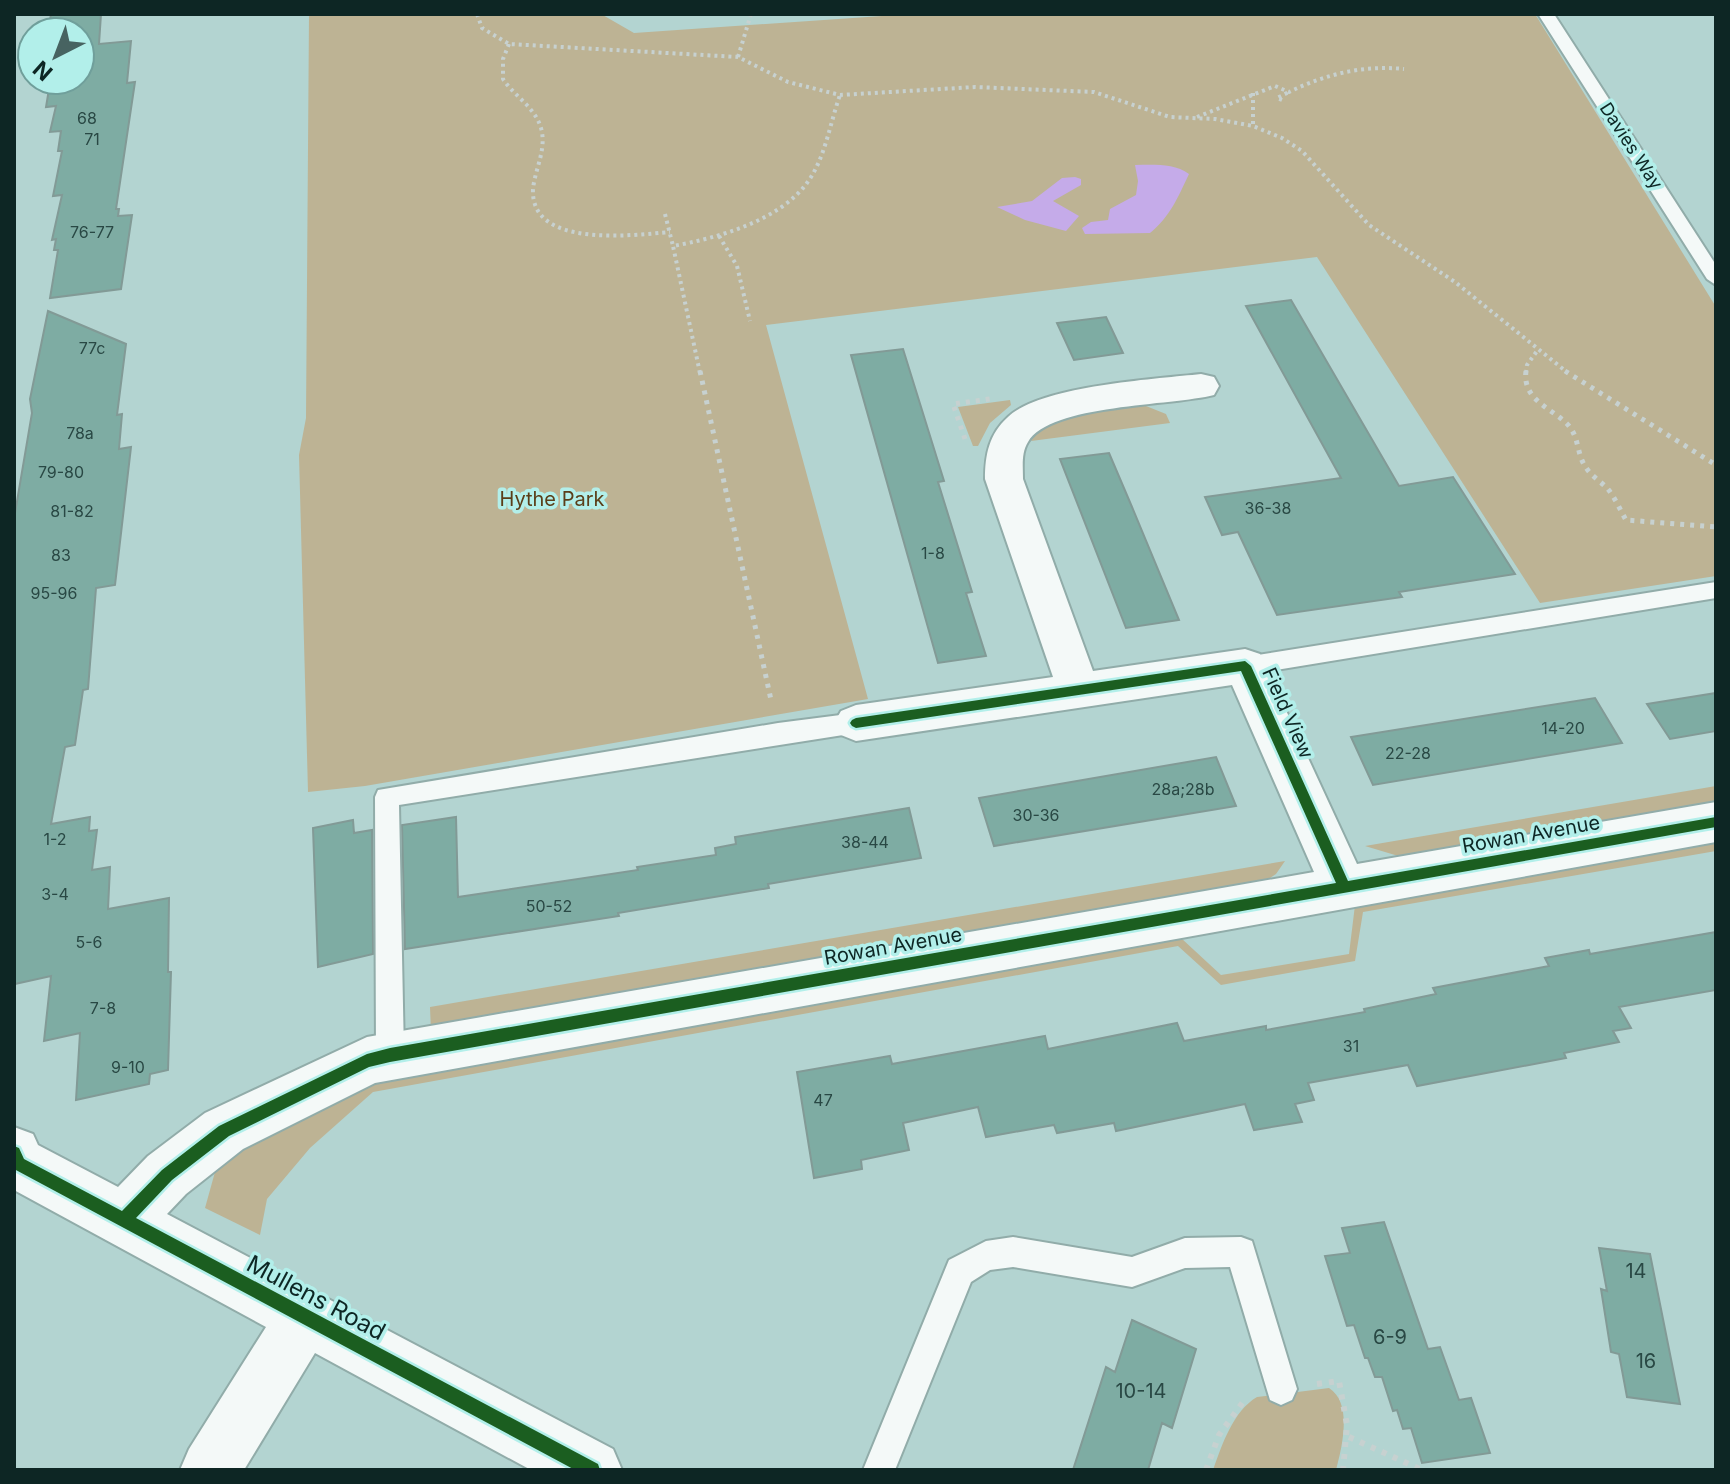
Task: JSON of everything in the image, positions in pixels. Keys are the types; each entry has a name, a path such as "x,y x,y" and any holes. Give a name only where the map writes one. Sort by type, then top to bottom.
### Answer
{"street":[{"path":"1078,689 1004,479 1002,464 1006,447 1026,421 1058,405 1201,386"},
{"name":"Field View","path":"856,723 1245,666 1344,887"},
{"name":"Rowan Avenue","path":"124,1220 167,1175 224,1131 367,1061 390,1055 1716,822"},
{"name":"Mullens Road","path":"17,1159 124,1220 592,1470"},
{"path":"210,1470 305,1317"}],"lane":[{"name":"Davies Way","path":"1546,14 1716,279"},
{"path":"1245,666 1716,590"},
{"path":"390,1055 387,797 856,723"},
{"path":"879,1470 960,1271 986,1256 1013,1252 1132,1272 1185,1253 1241,1252 1281,1389"}],"path":[{"path":"477,14 482,28 509,44 738,57 788,82 840,95 975,87 1075,90 1094,92 1170,117 1215,119 1253,126 1282,138 1302,151 1369,225 1455,282 1537,351 1596,393 1716,465"},
{"path":"738,57 751,14"},
{"path":"509,44 500,60 502,79 538,120 540,129 542,150 533,192 538,211 551,223 579,233 616,235 670,232"},
{"path":"1282,100 1277,98 1318,77 1378,66 1404,69"},
{"path":"1193,119 1275,86 1289,92"},
{"path":"1253,93 1253,126"},
{"path":"673,246 719,235 780,205 807,184 840,95"},
{"path":"665,214 778,733"},
{"path":"719,235 737,266 750,321"},
{"path":"1537,351 1527,365 1525,381 1531,394 1549,413 1567,424 1575,436 1584,466 1609,490 1626,520 1716,527"},
{"path":"1349,1437 1422,1470"}],"green space":[{"name":"Hythe Park","path":"309,14 601,14 634,33 911,14 1535,14 1716,307 1716,576 1540,603 1317,257 766,325 868,699 365,786 308,792 299,455 306,418"},
{"path":"1010,400 1011,405 990,423 978,446 973,446 958,407"},
{"path":"1141,404 1166,414 1170,423 1031,441 1040,429 1065,415 1095,408"},
{"path":"1716,786 1716,807 1405,858 1365,846"},
{"path":"1716,841 1716,851 1363,912 1355,961 1221,985 1178,946 373,1092 310,1148 267,1199 260,1235 205,1208 215,1172 224,1159 362,1084 1181,938 1221,975 1349,954 1355,905"},
{"path":"1285,861 1276,874 1258,886 431,1032 430,1007"},
{"path":"1329,1388 1341,1404 1343,1414 1343,1438 1336,1470 1213,1470 1235,1420 1257,1397"}],"shaded area":[{"path":"1135,165 1170,166 1189,174 1168,213 1150,233 1085,234 1082,228 1091,222 1108,220 1110,209 1136,195 1138,181"},
{"path":"1062,178 1081,179 1081,185 1053,201 1079,216 1066,231 1025,220 997,207 1032,201"}],"building":[{"path":"101,14 99,44 131,41 127,83 135,82 116,209 119,209 118,216 132,215 121,289 50,298 58,250 54,250 56,239 52,240 62,195 53,196 62,151 58,151 61,131 50,132 56,106 46,107 48,96 96,96 96,16 51,16"},
{"path":"1291,300 1399,486 1453,477 1515,574 1399,592 1402,597 1277,615 1238,532 1222,535 1205,497 1341,478 1246,306"},
{"path":"48,311 126,344 117,415 122,414 119,449 131,447 115,585 96,588 88,689 83,690 75,745 65,747 51,824 90,817 89,831 97,830 92,870 110,867 108,909 169,898 168,972 171,972 168,1070 150,1074 149,1084 76,1100 80,1033 44,1041 51,976 15,984 14,519 32,413 30,399"},
{"path":"1106,317 1123,353 1074,360 1057,323"},
{"path":"903,349 944,481 938,482 972,592 966,593 986,656 938,663 851,355"},
{"path":"1109,453 1179,620 1126,628 1060,459"},
{"path":"1716,693 1716,731 1670,739 1647,704"},
{"path":"1595,698 1622,743 1373,785 1351,737"},
{"path":"1216,757 1236,806 994,846 979,798"},
{"path":"909,808 921,858 768,884 769,888 618,913 619,916 405,949 402,825 456,817 458,897 716,855 715,848 736,844 735,837"},
{"path":"353,820 354,833 372,830 373,954 318,967 313,828"},
{"path":"1716,932 1716,990 1619,1007 1631,1028 1613,1031 1619,1042 1564,1053 1566,1058 1417,1086 1408,1065 1308,1083 1314,1100 1295,1104 1302,1122 1254,1130 1245,1104 1116,1131 1114,1123 1057,1133 1054,1125 986,1137 978,1107 903,1123 909,1150 861,1160 862,1169 814,1178 797,1072 890,1056 892,1064 1045,1036 1048,1049 1177,1023 1184,1041 1266,1026 1266,1030 1365,1012 1364,1009 1436,994 1433,988 1549,966 1545,958 1589,950 1590,954"},
{"path":"1384,1222 1428,1349 1440,1347 1459,1400 1471,1398 1490,1453 1422,1463 1411,1428 1403,1429 1397,1410 1393,1411 1382,1377 1375,1377 1368,1358 1365,1358 1354,1325 1347,1326 1325,1256 1350,1253 1342,1228"},
{"path":"1599,1248 1650,1254 1680,1404 1627,1397 1619,1354 1611,1352 1601,1289 1607,1291"},
{"path":"1132,1320 1196,1349 1172,1428 1162,1423 1148,1470 1073,1470 1106,1367 1115,1372"}],"cycle path":[{"path":"856,723 1245,666 1344,887"},
{"path":"124,1220 167,1175 224,1131 367,1061 390,1055 1716,822"},
{"path":"14,1153 19,1164 592,1470"}]}
